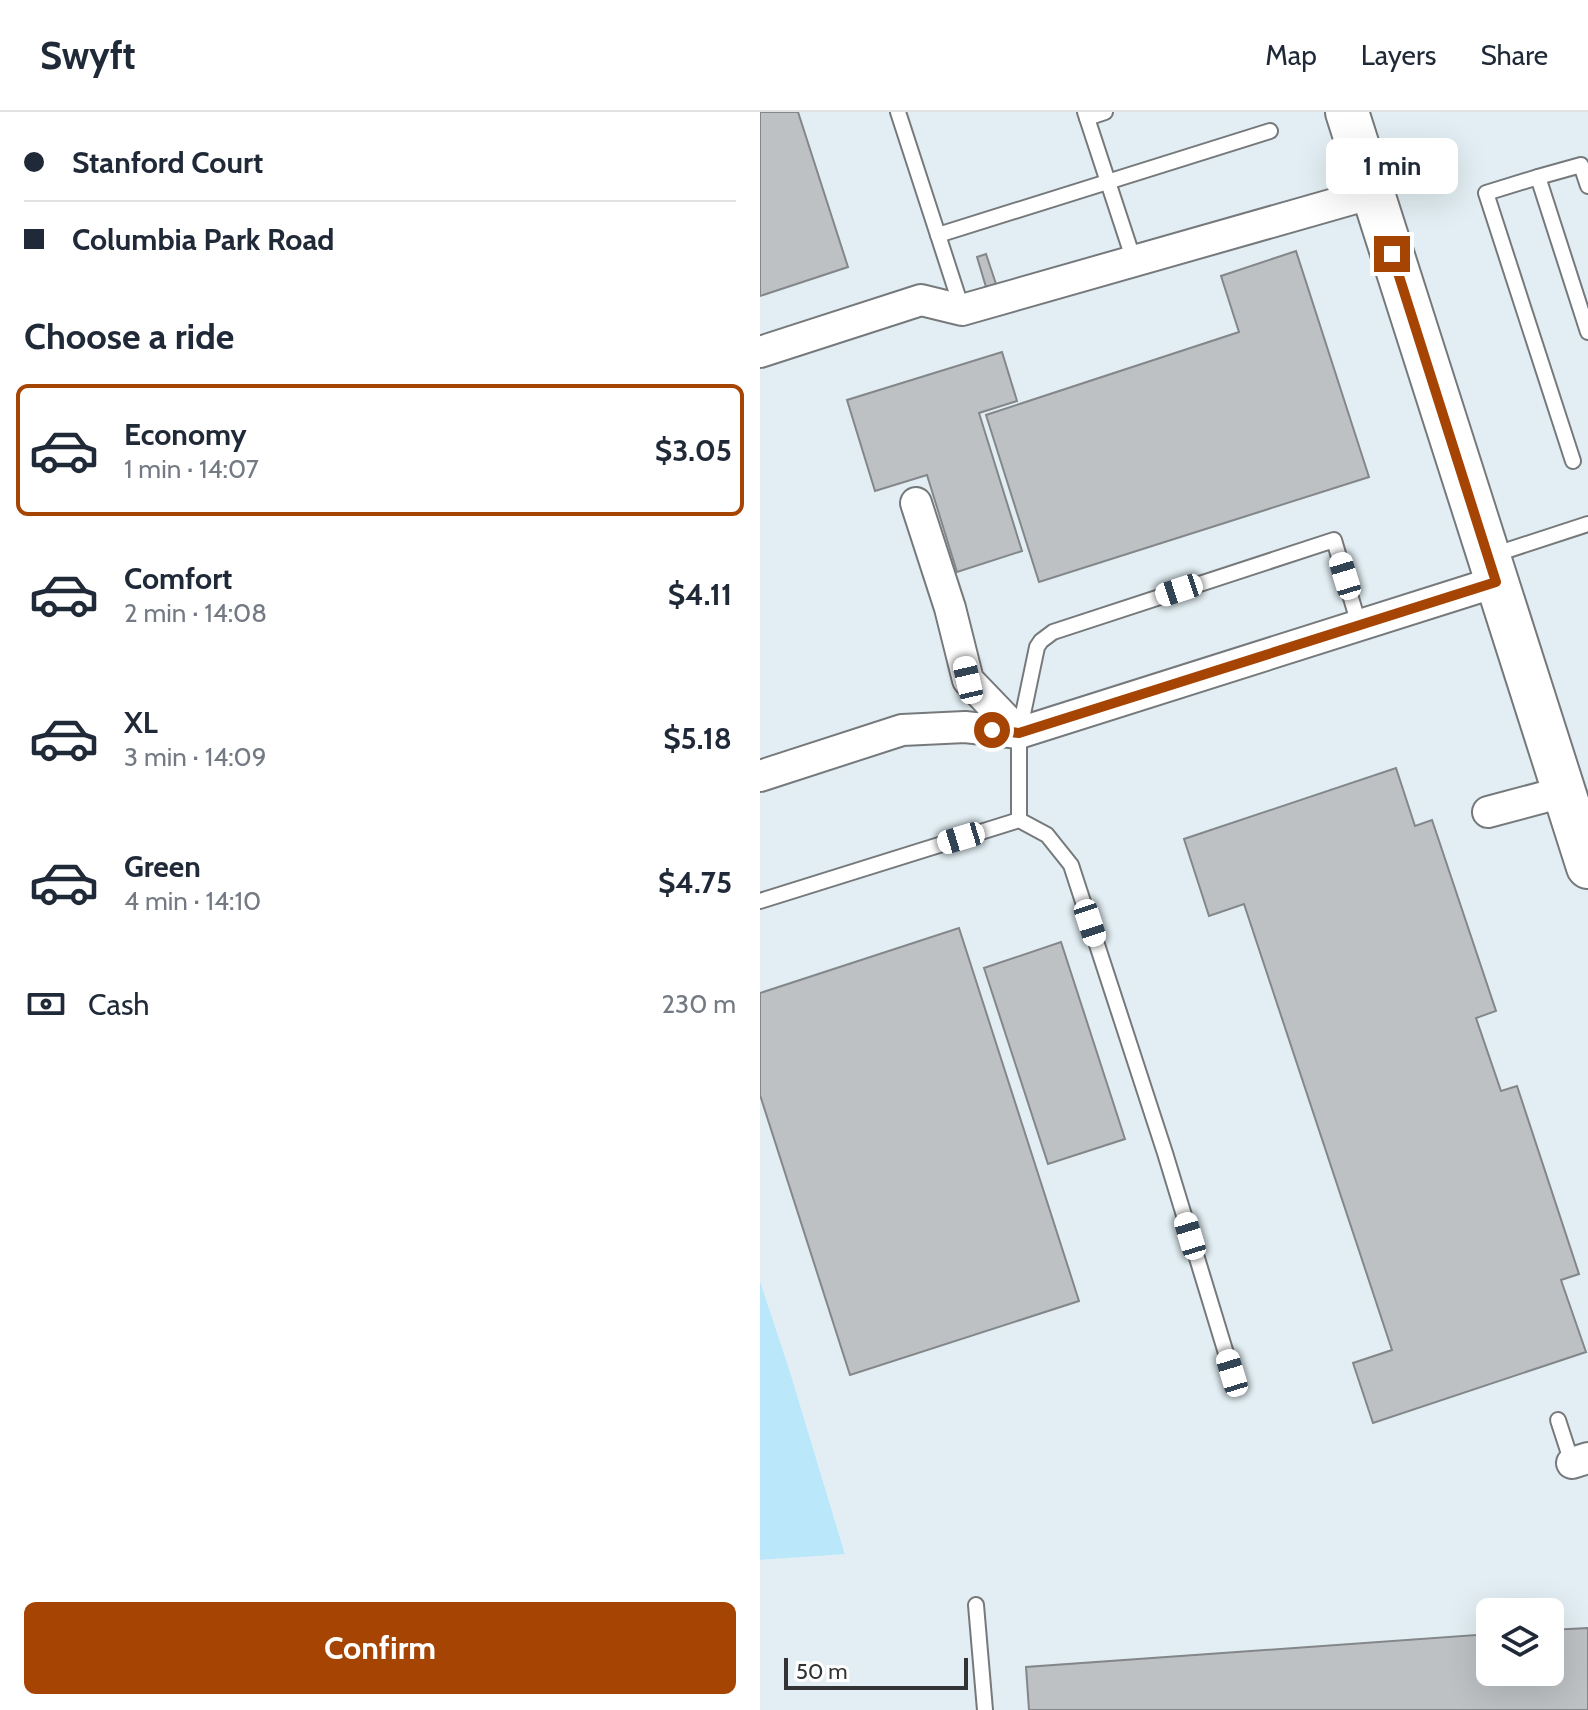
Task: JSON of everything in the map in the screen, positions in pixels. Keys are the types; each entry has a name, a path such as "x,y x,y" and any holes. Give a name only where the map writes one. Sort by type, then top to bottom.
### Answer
{"street":[{"path":"1347,112 1588,867"},
{"path":"760,352 921,300 962,310 1373,193"},
{"path":"916,503 950,608 968,680 1019,733"},
{"path":"760,776 902,730 965,727 1019,733 1359,625 1492,569"},
{"path":"1488,812 1563,792"}],"lane":[{"path":"898,112 962,310"},
{"path":"1105,112 1086,115 1134,261"},
{"path":"938,235 1270,131"},
{"path":"1573,461 1486,193 1581,165 1588,186"},
{"path":"1538,177 1588,332"},
{"path":"1492,569 1588,524"},
{"path":"1019,820 1019,733 1037,647 1046,635 1334,540 1359,625"},
{"path":"760,901 1019,820 1047,835 1071,865 1165,1153 1232,1373"},
{"path":"1558,1420 1580,1460"},
{"path":"976,1605 985,1710"}],"shaded area":[{"path":"760,112 1588,112 1588,1710 760,1710 760,1560 845,1553 760,1281"},
{"path":"760,1281 791,1375 845,1554 760,1560"}],"building":[{"path":"760,112 798,112 848,267 760,296"},
{"path":"1296,251 1369,477 1039,582 986,415 1239,332 1221,276"},
{"path":"986,254 996,284 986,287 977,257"},
{"path":"1002,352 1017,401 979,413 1022,551 957,572 927,475 875,491 847,400"},
{"path":"1396,768 1415,826 1432,820 1496,1011 1476,1018 1501,1091 1517,1086 1579,1274 1561,1280 1586,1352 1373,1423 1353,1363 1392,1350 1244,904 1209,916 1184,839"},
{"path":"959,928 1079,1301 850,1375 760,1095 760,993"},
{"path":"1061,942 1125,1139 1048,1164 984,968"},
{"path":"1588,1628 1588,1710 1029,1710 1026,1667 1476,1635 1476,1686 1564,1686 1564,1629"}],"route":[{"path":"992,730 1019,733 1496,582 1392,254"}]}
